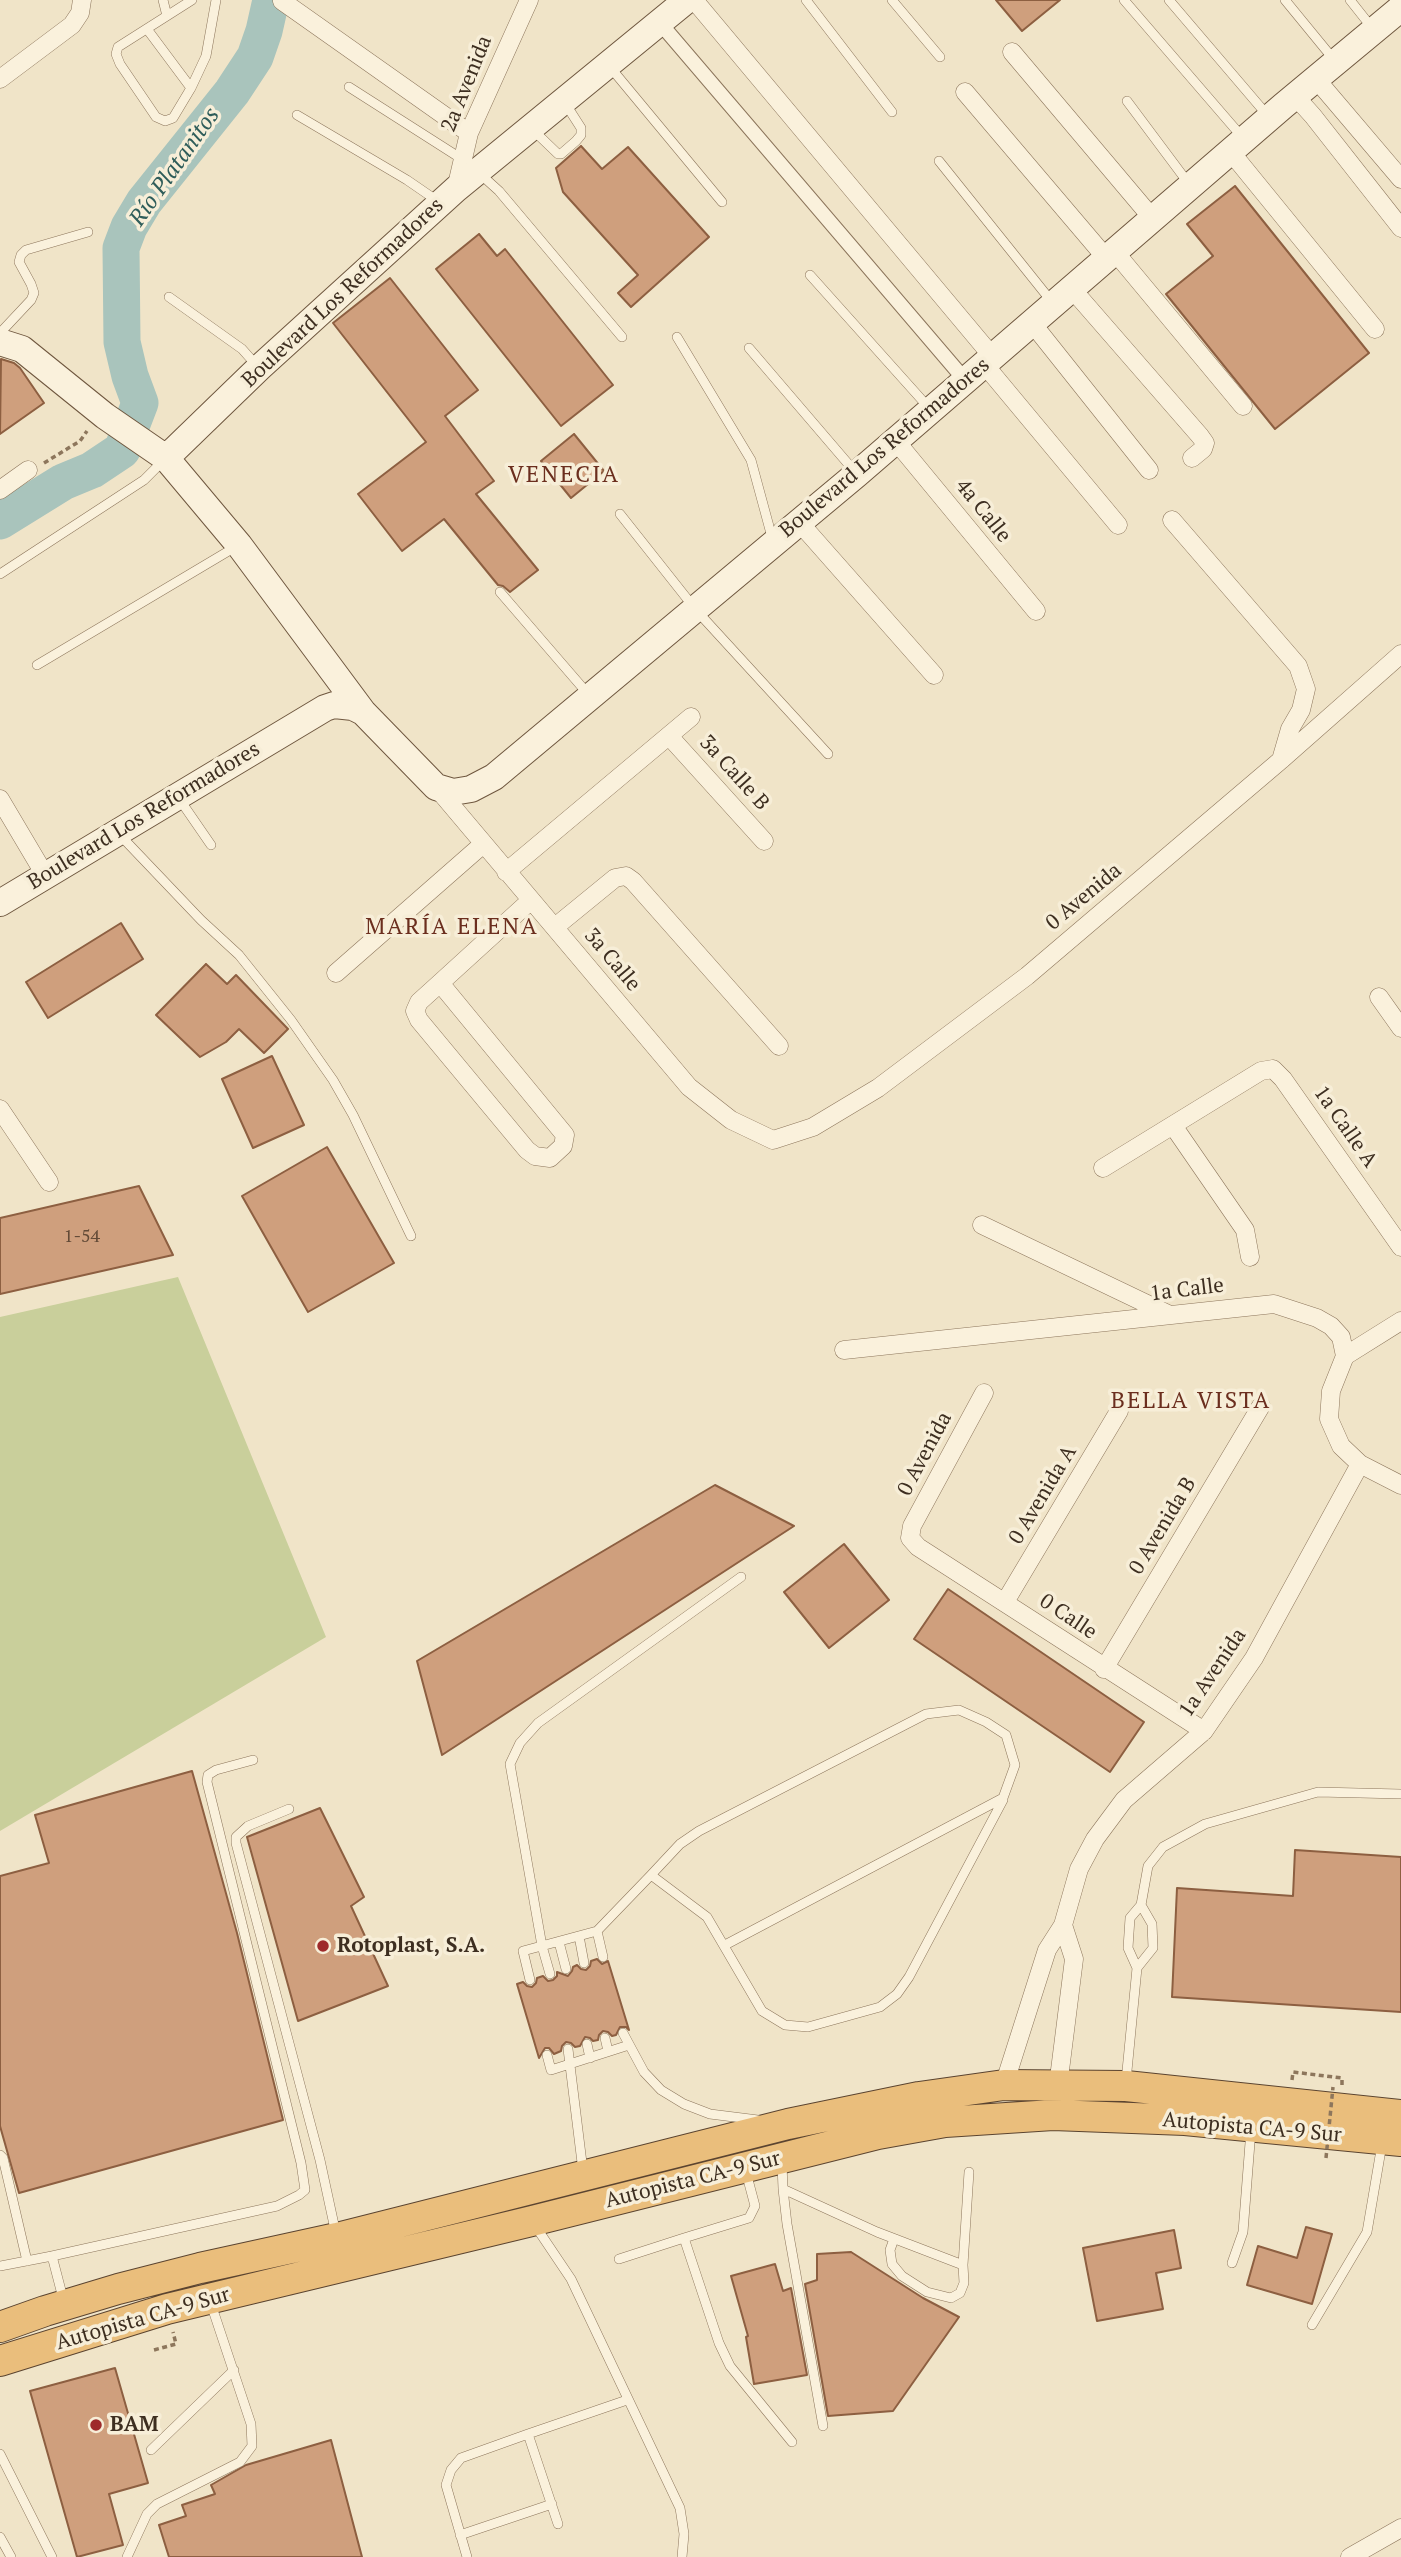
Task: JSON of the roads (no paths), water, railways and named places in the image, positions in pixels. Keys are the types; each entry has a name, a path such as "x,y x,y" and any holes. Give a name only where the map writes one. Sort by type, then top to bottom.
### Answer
{"highway":[{"name":"Autopista CA-9 Sur","path":"0,2328 65,2305 200,2268 337,2238 788,2124 919,2097 1004,2085 1126,2087 1401,2115"},
{"name":"Autopista CA-9 Sur","path":"0,2361 127,2320 210,2299 878,2134 945,2122 1053,2115 1185,2120 1392,2140"}],"main road":[{"name":"Boulevard Los Reformadores","path":"163,456 448,196 470,166 532,128 687,0"},
{"name":"Boulevard Los Reformadores","path":"436,788 453,792 471,789 494,777 857,474 1269,118 1401,8"},
{"path":"0,342 22,349 103,414 163,456 239,545 363,712 436,788"},
{"path":"325,708 333,672"},
{"path":"325,708 334,705 353,707 363,712"},
{"name":"Boulevard Los Reformadores","path":"0,903 325,708"}],"street":[{"path":"0,79 72,25 80,13 82,0"},
{"name":"2a Avenida","path":"470,166 469,133 529,0"},
{"path":"694,0 980,366"},
{"path":"282,1 469,133"},
{"path":"660,23 980,366 1118,525"},
{"path":"1012,52 1153,219"},
{"path":"1316,79 1401,179"},
{"path":"965,92 1243,406"},
{"path":"1295,96 1401,228"},
{"path":"1237,146 1376,329"},
{"path":"1063,297 1200,436 1205,443 1203,449 1192,458"},
{"path":"1032,323 1149,470"},
{"name":"4a Calle","path":"895,440 1036,611"},
{"path":"0,490 28,470"},
{"path":"1172,520 1298,666 1306,690 1301,710 1290,729 1282,760"},
{"path":"799,522 934,675"},
{"name":"0 Avenida","path":"773,1140 813,1127 878,1088 1027,976 1282,760 1401,654"},
{"path":"506,872 691,717"},
{"name":"3a Calle B","path":"669,736 764,841"},
{"name":"3a Calle","path":"436,788 688,1087 731,1120 773,1140"},
{"path":"0,799 45,875"},
{"path":"336,973 482,845"},
{"path":"555,927 615,878 626,876 779,1046"},
{"path":"440,982 565,1135 563,1146 550,1158 535,1156 527,1150 419,1020 415,1011 419,1003 440,982 530,901"},
{"path":"1379,996 1401,1028"},
{"name":"1a Calle A","path":"1174,1127 1261,1071 1273,1069 1283,1079 1401,1247"},
{"path":"0,1109 49,1182"},
{"path":"1103,1168 1174,1127 1245,1230 1251,1257"},
{"path":"982,1225 1169,1315"},
{"name":"1a Calle","path":"844,1350 1274,1304 1317,1318 1331,1326 1341,1337 1345,1356"},
{"path":"1401,1321 1345,1356 1331,1391 1329,1419 1341,1446 1360,1464 1401,1485"},
{"name":"0 Avenida","path":"910,1538 912,1526 984,1393"},
{"name":"0 Avenida B","path":"1104,1668 1261,1406"},
{"name":"0 Avenida A","path":"1005,1602 1119,1411"},
{"name":"1a Avenida","path":"1004,2085 1047,1950 1063,1925 1079,1869 1095,1839 1124,1800 1203,1731 1254,1658 1360,1464"},
{"name":"0 Calle","path":"910,1538 918,1547 1203,1731"},
{"path":"1058,2086 1074,1959 1063,1925"},
{"path":"1350,2557 1401,2528"}],"lane":[{"path":"163,0 167,16"},
{"path":"192,0 118,47 116,54 156,117 165,121 173,118 206,56 216,0"},
{"path":"806,0 892,112"},
{"path":"892,0 940,57"},
{"path":"1124,0 1237,146"},
{"path":"1169,0 1269,118"},
{"path":"1285,0 1336,62"},
{"path":"1350,0 1374,30"},
{"path":"147,29 191,88"},
{"path":"609,65 722,202"},
{"path":"349,87 470,166 499,191 622,337"},
{"path":"1127,101 1191,186"},
{"path":"532,128 555,152 561,154 581,135 579,121 564,102"},
{"path":"297,115 407,180 448,196"},
{"path":"939,161 1063,297"},
{"path":"0,333 31,300 34,293 32,284 19,262 21,255 26,250 88,232"},
{"path":"810,275 919,393 931,410"},
{"path":"169,297 242,349 259,368"},
{"path":"677,337 751,460 773,543"},
{"path":"749,348 857,474"},
{"path":"0,574 144,480 163,456"},
{"path":"620,514 696,610 828,754"},
{"path":"37,664 239,545"},
{"path":"500,592 591,698"},
{"path":"178,797 211,845"},
{"path":"117,833 201,920 239,955 291,1020 333,1080 353,1115 411,1236"},
{"path":"550,1973 542,1946 510,1764 520,1743 538,1723 741,1577"},
{"path":"530,1980 523,1951 597,1931 680,1844 699,1831 926,1714 959,1710 1006,1735 1015,1765 1003,1798 909,1977 897,1994 880,2007 808,2027 785,2025 762,2011 715,1927 702,1912 651,1875"},
{"path":"1,2262 52,2256 277,2206 305,2190 301,2163 207,1782 208,1775 216,1770 253,1760"},
{"path":"1126,2087 1137,1968 1128,1948 1129,1919 1140,1905 1148,1866 1163,1847 1205,1824 1318,1793 1401,1794"},
{"path":"725,1945 1003,1798"},
{"path":"289,1809 248,1826 236,1837 236,1843 320,2160 337,2238"},
{"path":"1137,1968 1153,1948 1152,1924 1140,1905"},
{"path":"597,1931 603,1957"},
{"path":"579,1936 584,1963"},
{"path":"559,1942 566,1969"},
{"path":"624,2033 644,2071 661,2090 684,2104 710,2114 788,2124"},
{"path":"605,2038 608,2051"},
{"path":"587,2043 590,2058"},
{"path":"547,2056 551,2070 629,2045"},
{"path":"568,2049 583,2177"},
{"path":"1232,2263 1243,2232 1251,2126"},
{"path":"1312,2325 1367,2232 1392,2140"},
{"path":"0,2155 3,2158 27,2261"},
{"path":"782,2158 787,2224 823,2426"},
{"path":"619,2259 748,2218 755,2206 744,2168"},
{"path":"894,2239 890,2250 892,2263 902,2276 927,2292 951,2298 960,2293 964,2283 969,2172"},
{"path":"783,2189 894,2239 964,2265"},
{"path":"532,2221 571,2279 680,2508 684,2534 682,2557"},
{"path":"684,2238 719,2343 730,2366 792,2442"},
{"path":"52,2256 65,2305"},
{"path":"127,2557 147,2514 157,2504 240,2462 252,2446 251,2424 210,2299"},
{"path":"151,2450 234,2370"},
{"path":"467,2557 446,2485 450,2470 461,2458 627,2400"},
{"path":"528,2434 558,2524"},
{"path":"0,2454 52,2557"},
{"path":"460,2535 552,2504"},
{"path":"0,2537 11,2557"}],"waterway":[{"name":"Río Platanitos","path":"0,521 63,482 92,470 122,450 140,403 122,342 121,248 129,227 144,202 232,92 255,57 271,0"}],"place":[{"name":"Rotoplast, S.A.","path":"323,1946"},
{"name":"BAM","path":"96,2425"}],"district":[{"name":"VENECIA","path":"564,475"},
{"name":"MARÍA ELENA","path":"452,927"},
{"name":"BELLA VISTA","path":"1191,1401"}]}
